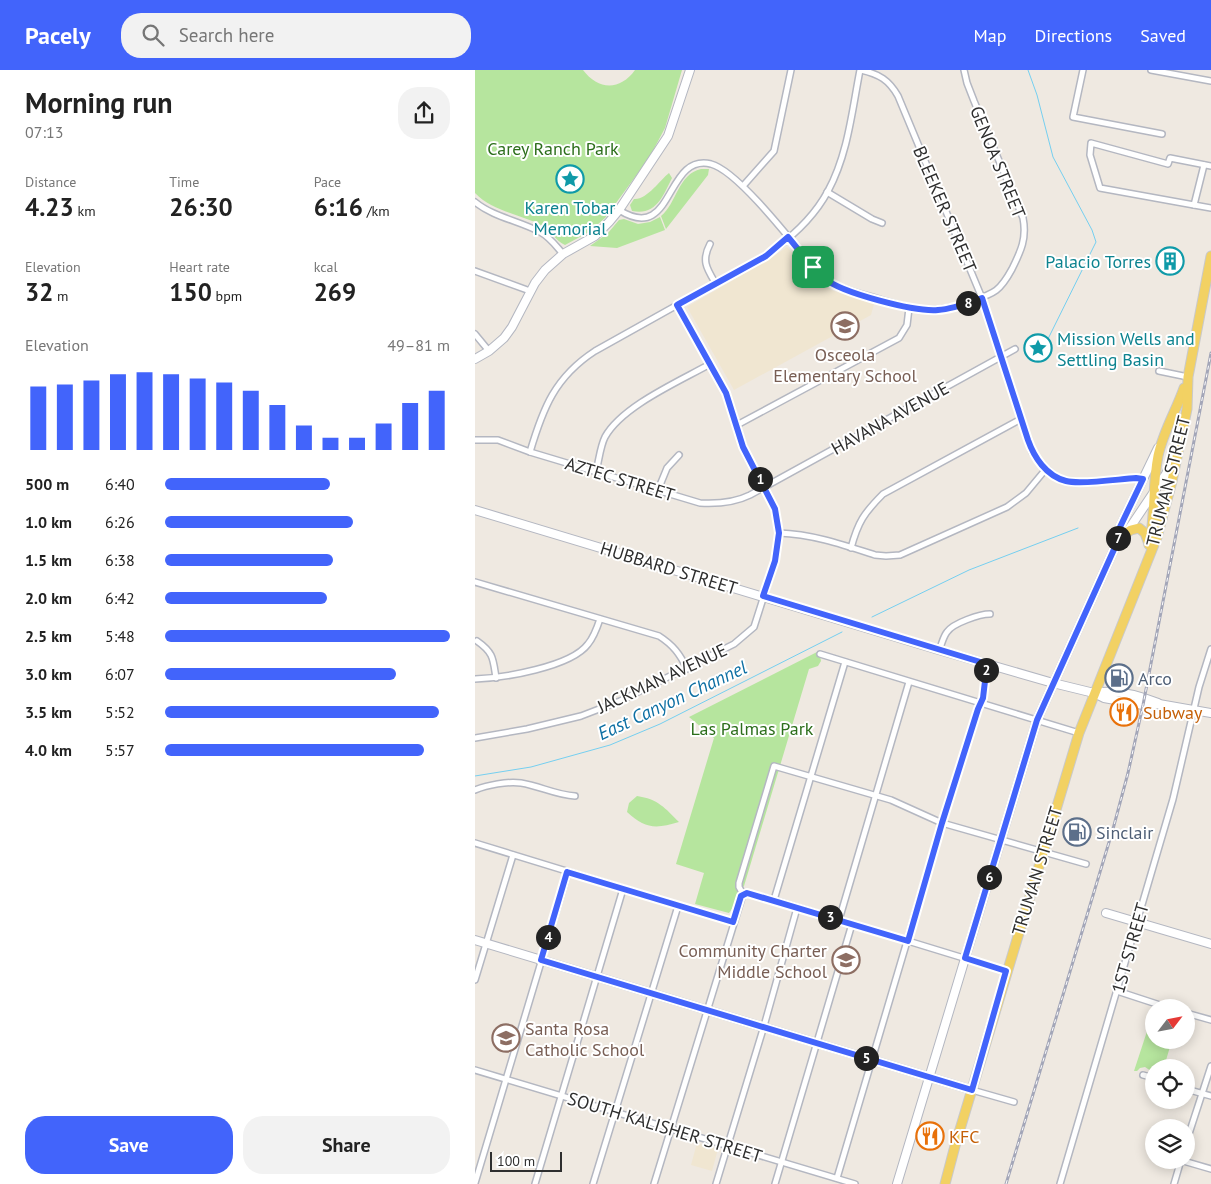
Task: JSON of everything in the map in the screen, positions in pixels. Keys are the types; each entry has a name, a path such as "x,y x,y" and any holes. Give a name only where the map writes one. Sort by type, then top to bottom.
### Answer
{"main road":[{"path":"475,359 489,351 504,338 545,270 563,254 595,236 619,210 668,136 689,70"},
{"path":"1188,377 1211,256"},
{"name":"TRUMAN STREET","path":"945,1184 1006,971 1079,733 1157,537 1172,481 1187,409 1188,377"},
{"name":"TRUMAN STREET","path":"1146,564 1152,535 1157,464 1163,437 1188,377"},
{"path":"1116,545 1166,474 1172,459 1187,396"},
{"path":"897,1184 1037,720 1116,545 1120,527 1163,437"},
{"name":"HUBBARD STREET","path":"475,510 939,650 1053,683 1094,692 1103,698 1144,701 1211,713"},
{"path":"1125,534 1139,528 1147,537 1149,546"},
{"path":"1106,913 1211,944"},
{"path":"475,940 972,1090"}],"street":[{"path":"743,186 774,151 791,70"},
{"path":"530,452 542,414 560,384 575,365 677,305 766,256 803,225 827,192 835,176 845,148 861,70"},
{"name":"BLEEKER STREET","path":"861,70 874,73 883,78 892,86 898,96 982,298 1033,452 1046,469 1065,481 1143,479"},
{"name":"GENOA STREET","path":"619,210 635,218 648,217 656,213 667,201 683,172 692,166 712,164 724,170 743,186 813,267 824,278 835,285 909,308 931,311 949,309 982,298 995,292 1005,281 1022,249 1025,239 1025,228 1023,218 967,83 964,70"},
{"path":"1083,70 1073,117 1162,134"},
{"path":"1151,70 1211,81"},
{"path":"1211,166 1170,158 1168,164 1146,160 1145,157 1110,150 1091,143 1090,155 1100,188 1211,208"},
{"path":"1194,204 1204,165"},
{"path":"827,192 882,223"},
{"path":"475,202 487,210 541,232 563,254"},
{"path":"710,244 705,254 705,262 716,284"},
{"path":"475,271 530,292"},
{"name":"JACKMAN AVENUE","path":"475,738 527,729 581,716 620,701 734,644 755,627 775,561 779,533 775,509 746,454 726,393 677,305"},
{"path":"737,425 899,338 907,325 909,308"},
{"path":"475,334 489,351"},
{"name":"HAVANA AVENUE","path":"765,487 1015,349"},
{"path":"596,471 605,438 619,420 630,410 710,364"},
{"path":"1159,371 1188,377"},
{"path":"851,548 857,527 869,509 883,494 1021,419"},
{"name":"AZTEC STREET","path":"475,440 498,440 530,452 700,503 714,504 738,501 765,487"},
{"path":"658,490 667,468 679,455"},
{"path":"779,533 800,534 886,556 900,555 1007,507 1026,494 1046,469"},
{"path":"475,582 659,636 677,650 687,669"},
{"path":"939,650 945,635 950,629 981,614 990,614"},
{"path":"475,679 496,678 565,662 588,646 600,620"},
{"path":"477,641 489,649 494,660 496,678"},
{"name":"1ST STREET","path":"1060,1184 1173,799 1211,649"},
{"path":"820,654 1079,733"},
{"path":"774,900 845,662"},
{"path":"837,1178 942,823 983,698 987,664"},
{"path":"839,920 909,682"},
{"path":"655,1184 743,894 739,883 774,766 891,800 942,823 1086,864"},
{"path":"475,790 481,787 514,782 575,796"},
{"path":"475,843 733,922"},
{"path":"475,980 513,855"},
{"path":"475,1183 567,872"},
{"path":"535,1184 623,889"},
{"path":"743,894 748,893 774,900 1006,971"},
{"path":"593,1184 678,906"},
{"path":"716,1184 764,1026 797,908"},
{"path":"775,1184 852,924"},
{"path":"1117,991 1145,1000"},
{"path":"1195,1016 1211,1020"},
{"path":"1194,1119 1211,1066"},
{"name":"SOUTH KALISHER STREET","path":"475,1070 855,1184"},
{"path":"972,1090 1014,1102"},
{"path":"1195,1091 1211,1096"},
{"path":"1195,1165 1211,1170"},
{"path":"1174,1184 1178,1169"}],"shaded area":[{"path":"787,247 831,290 874,304 871,315 734,390 687,307"},
{"path":"697,1143 718,1149 712,1171 691,1165"}],"green space":[{"name":"Carey Ranch Park","path":"475,70 583,70 595,81 602,84 616,85 623,82 635,70 682,70 665,128 649,158 605,218 589,232 565,245 541,225 489,204 475,193"},
{"path":"701,169 709,169 708,175 666,229 661,216 671,204 687,177"},
{"path":"669,173 672,178 658,203 653,208 647,210 640,212 632,211 630,205 634,199 644,196"},
{"path":"660,217 665,230 617,248 590,246 608,233 619,220 624,219 638,224 650,222"},
{"name":"Las Palmas Park","path":"819,651 821,661 818,666 809,669 744,886 740,890 729,913 695,904 704,873 676,864 714,738 689,717"},
{"path":"637,796 656,802 679,822 664,826 651,826 639,822 627,812 629,803"},
{"path":"1145,1037 1145,1049 1169,1049 1166,1059 1145,1059 1145,1067 1134,1071"}],"waterway":[{"path":"1028,70 1037,95 1053,157 1092,230 1096,242 1045,345"},
{"name":"East Canyon Channel","path":"872,617 969,570 1078,528"},
{"name":"East Canyon Channel","path":"475,776 531,767 610,745 660,724 842,632"}],"railway":[{"path":"1006,1184 1113,829 1128,773 1143,705 1211,353"}],"place":[{"name":"Karen Tobar Memorial","path":"570,179"},
{"name":"Palacio Torres","path":"1170,261"},
{"name":"Osceola Elementary School","path":"845,326"},
{"name":"Mission Wells and Settling Basin","path":"1038,348"},
{"name":"Arco","path":"1119,678"},
{"name":"Subway","path":"1124,712"},
{"name":"Sinclair","path":"1077,832"},
{"name":"Community Charter Middle School","path":"846,960"},
{"name":"Santa Rosa Catholic School","path":"506,1038"},
{"name":"KFC","path":"930,1136"}],"route":[{"path":"788,237 813,267 824,278 835,285 909,308 931,311 949,309 982,298 1028,440 1041,464 1051,473 1065,481 1143,479 1120,527 1116,545 1037,720 965,958 1006,971 972,1090 541,960 567,872 733,922 741,896 747,893 908,941 942,823 983,698 987,664 763,596 775,561 779,533 775,509 743,447 726,393 677,305 766,256 788,237"}]}
